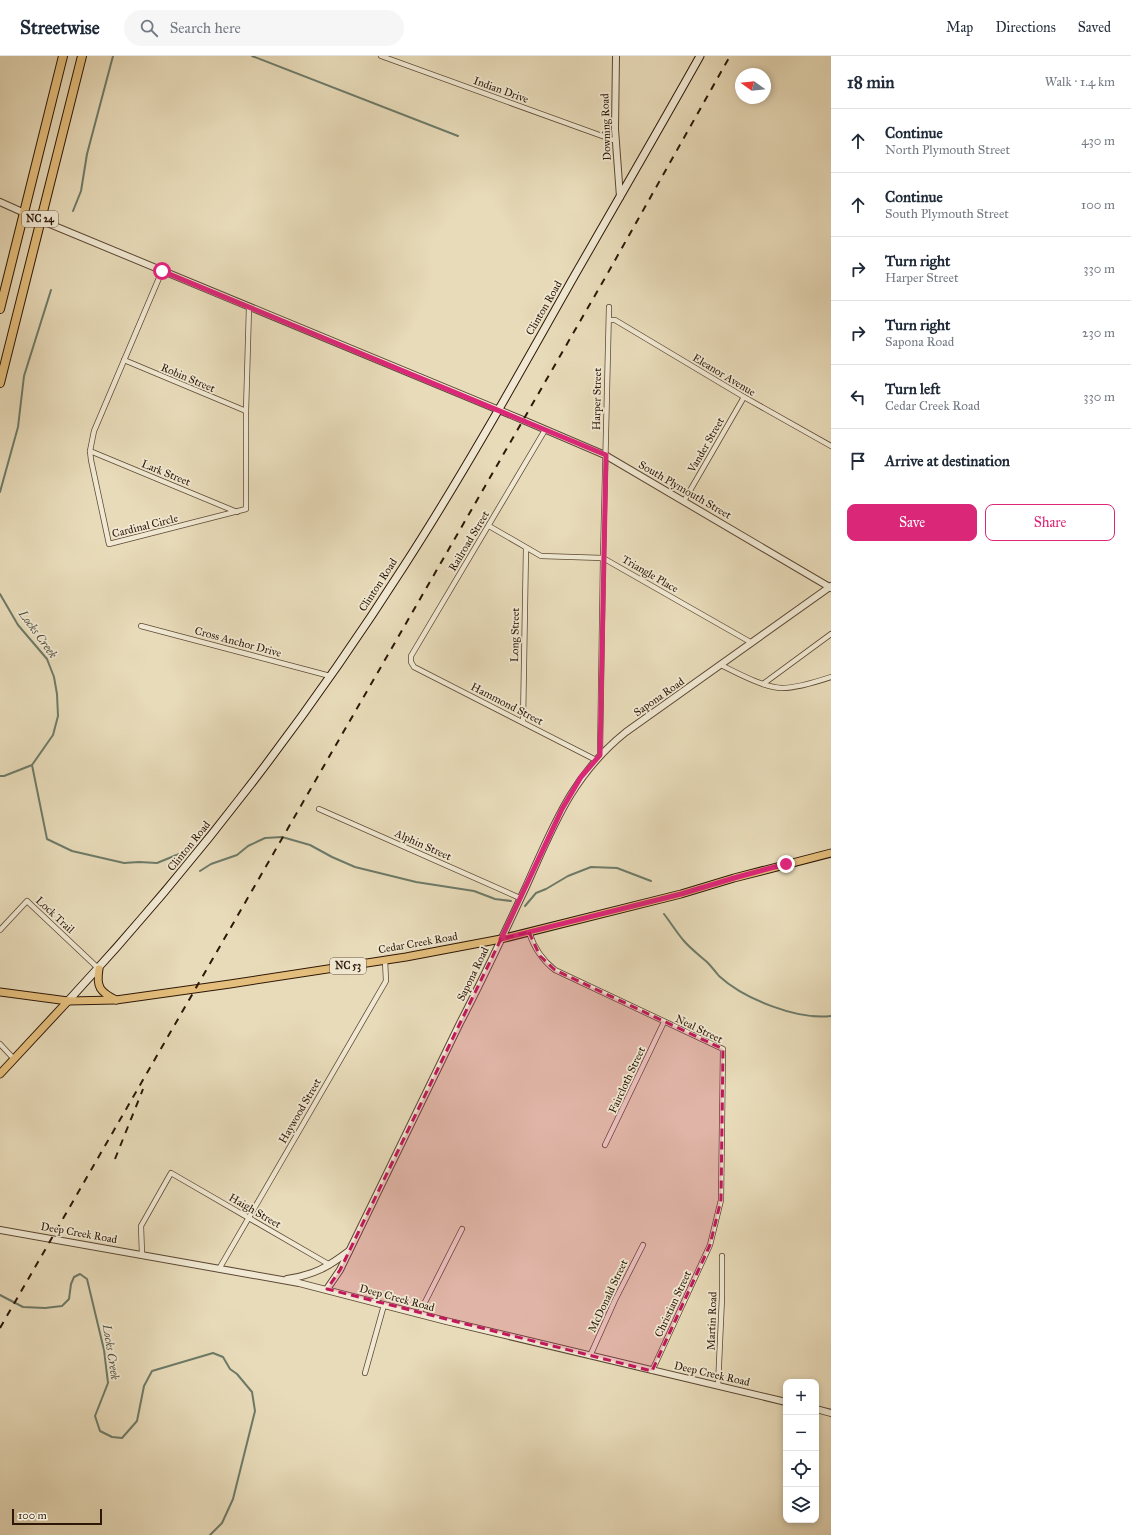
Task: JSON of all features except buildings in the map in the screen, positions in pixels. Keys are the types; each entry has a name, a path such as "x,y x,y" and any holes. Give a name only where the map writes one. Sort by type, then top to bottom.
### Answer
{"highway":[{"name":"NC 24","path":"0,309 63,56"},
{"name":"NC 24","path":"0,383 82,56"}],"main road":[{"name":"Clinton Road","path":"0,1074 136,927 218,828 261,772 330,676 404,566 498,410 700,56"},
{"name":"Cedar Creek Road","path":"0,992 68,1001 116,1000 385,960 501,939 681,894 734,878 831,853"},
{"path":"99,968 97,980 100,989 116,1000"}],"street":[{"name":"Indian Drive","path":"381,56 616,141"},
{"name":"Downing Road","path":"616,56 616,141 620,197"},
{"name":"South Plymouth Street","path":"0,202 248,307 606,455 831,587"},
{"name":"Cardinal Circle","path":"162,271 94,431 90,451 109,544 237,512"},
{"path":"237,512 246,509 248,307"},
{"name":"Harper Street","path":"600,755 609,307"},
{"name":"Eleanor Avenue","path":"609,320 615,320 744,397 831,446"},
{"name":"Robin Street","path":"124,360 246,411"},
{"name":"Vander Street","path":"684,501 744,397"},
{"name":"Railroad Street","path":"411,662 411,656 545,430"},
{"name":"Lark Street","path":"90,451 237,512"},
{"name":"Triangle Place","path":"489,526 541,556 603,558 752,643"},
{"name":"Long Street","path":"523,722 526,548"},
{"name":"Sapona Road","path":"327,1290 340,1270 350,1250 501,939 562,809 581,777 600,755 626,732 831,587"},
{"name":"Cross Anchor Drive","path":"141,626 330,676"},
{"path":"762,684 831,634"},
{"name":"Hammond Street","path":"411,662 414,667 596,760"},
{"path":"721,665 762,684 782,688 816,682 831,677"},
{"name":"Alphin Street","path":"319,809 520,898"},
{"name":"Lock Trail","path":"0,930 27,901 99,968"},
{"name":"Neal Street","path":"529,932 532,943 540,956 555,970 722,1049 721,1200 710,1245"},
{"name":"Haywood Street","path":"219,1269 386,981 385,960"},
{"name":"Faircloth Street","path":"605,1145 664,1022"},
{"path":"0,1044 14,1059"},
{"name":"Haigh Street","path":"142,1254 141,1226 171,1173 330,1265"},
{"path":"420,1314 462,1229"},
{"name":"Deep Creek Road","path":"0,1230 282,1280 590,1356 783,1401"},
{"name":"McDonald Street","path":"590,1356 642,1245"},
{"name":"Christian Street","path":"652,1370 710,1245"},
{"path":"282,1280 315,1273 330,1265 350,1250"},
{"name":"Martin Road","path":"718,1386 722,1297 722,1256"},
{"path":"365,1373 384,1305"},
{"path":"819,1410 831,1413"}],"highlighted area":[{"path":"529,932 540,956 555,970 723,1049 721,1200 710,1245 652,1371 327,1289 340,1270 501,939"}],"waterway":[{"path":"73,211 81,191 87,154 113,56"},
{"path":"252,56 458,136"},
{"path":"0,492 18,427 24,376 51,290"},
{"name":"Locks Creek","path":"0,594 18,625 47,659 54,677 57,694 58,716 53,735 32,765 4,776 0,776"},
{"path":"32,765 47,839 72,851 124,863 157,863 179,854"},
{"path":"200,871 211,864 237,855 248,846 265,838 282,837 310,845 355,867 416,882 474,891 495,899 511,901"},
{"path":"525,906 536,893 568,876 591,867 617,868 651,881"},
{"path":"664,914 687,944 707,962 719,976 742,993 756,1000 787,1011 803,1015 831,1016"},
{"name":"Locks Creek","path":"0,1295 23,1307 45,1308 62,1306 69,1299 71,1284 74,1277 80,1274 87,1279 104,1350 108,1383 95,1416 100,1431 112,1437 122,1438 137,1421 144,1386 152,1371 213,1353 223,1357 230,1369 237,1374 252,1392 255,1411 233,1499 222,1523 210,1535"}],"railway":[{"path":"0,1328 605,278 730,56"},
{"path":"115,1159 143,1089"}],"route":[{"path":"162,271 606,455 600,755 581,777 571,792 501,939 681,894 786,864"}]}
